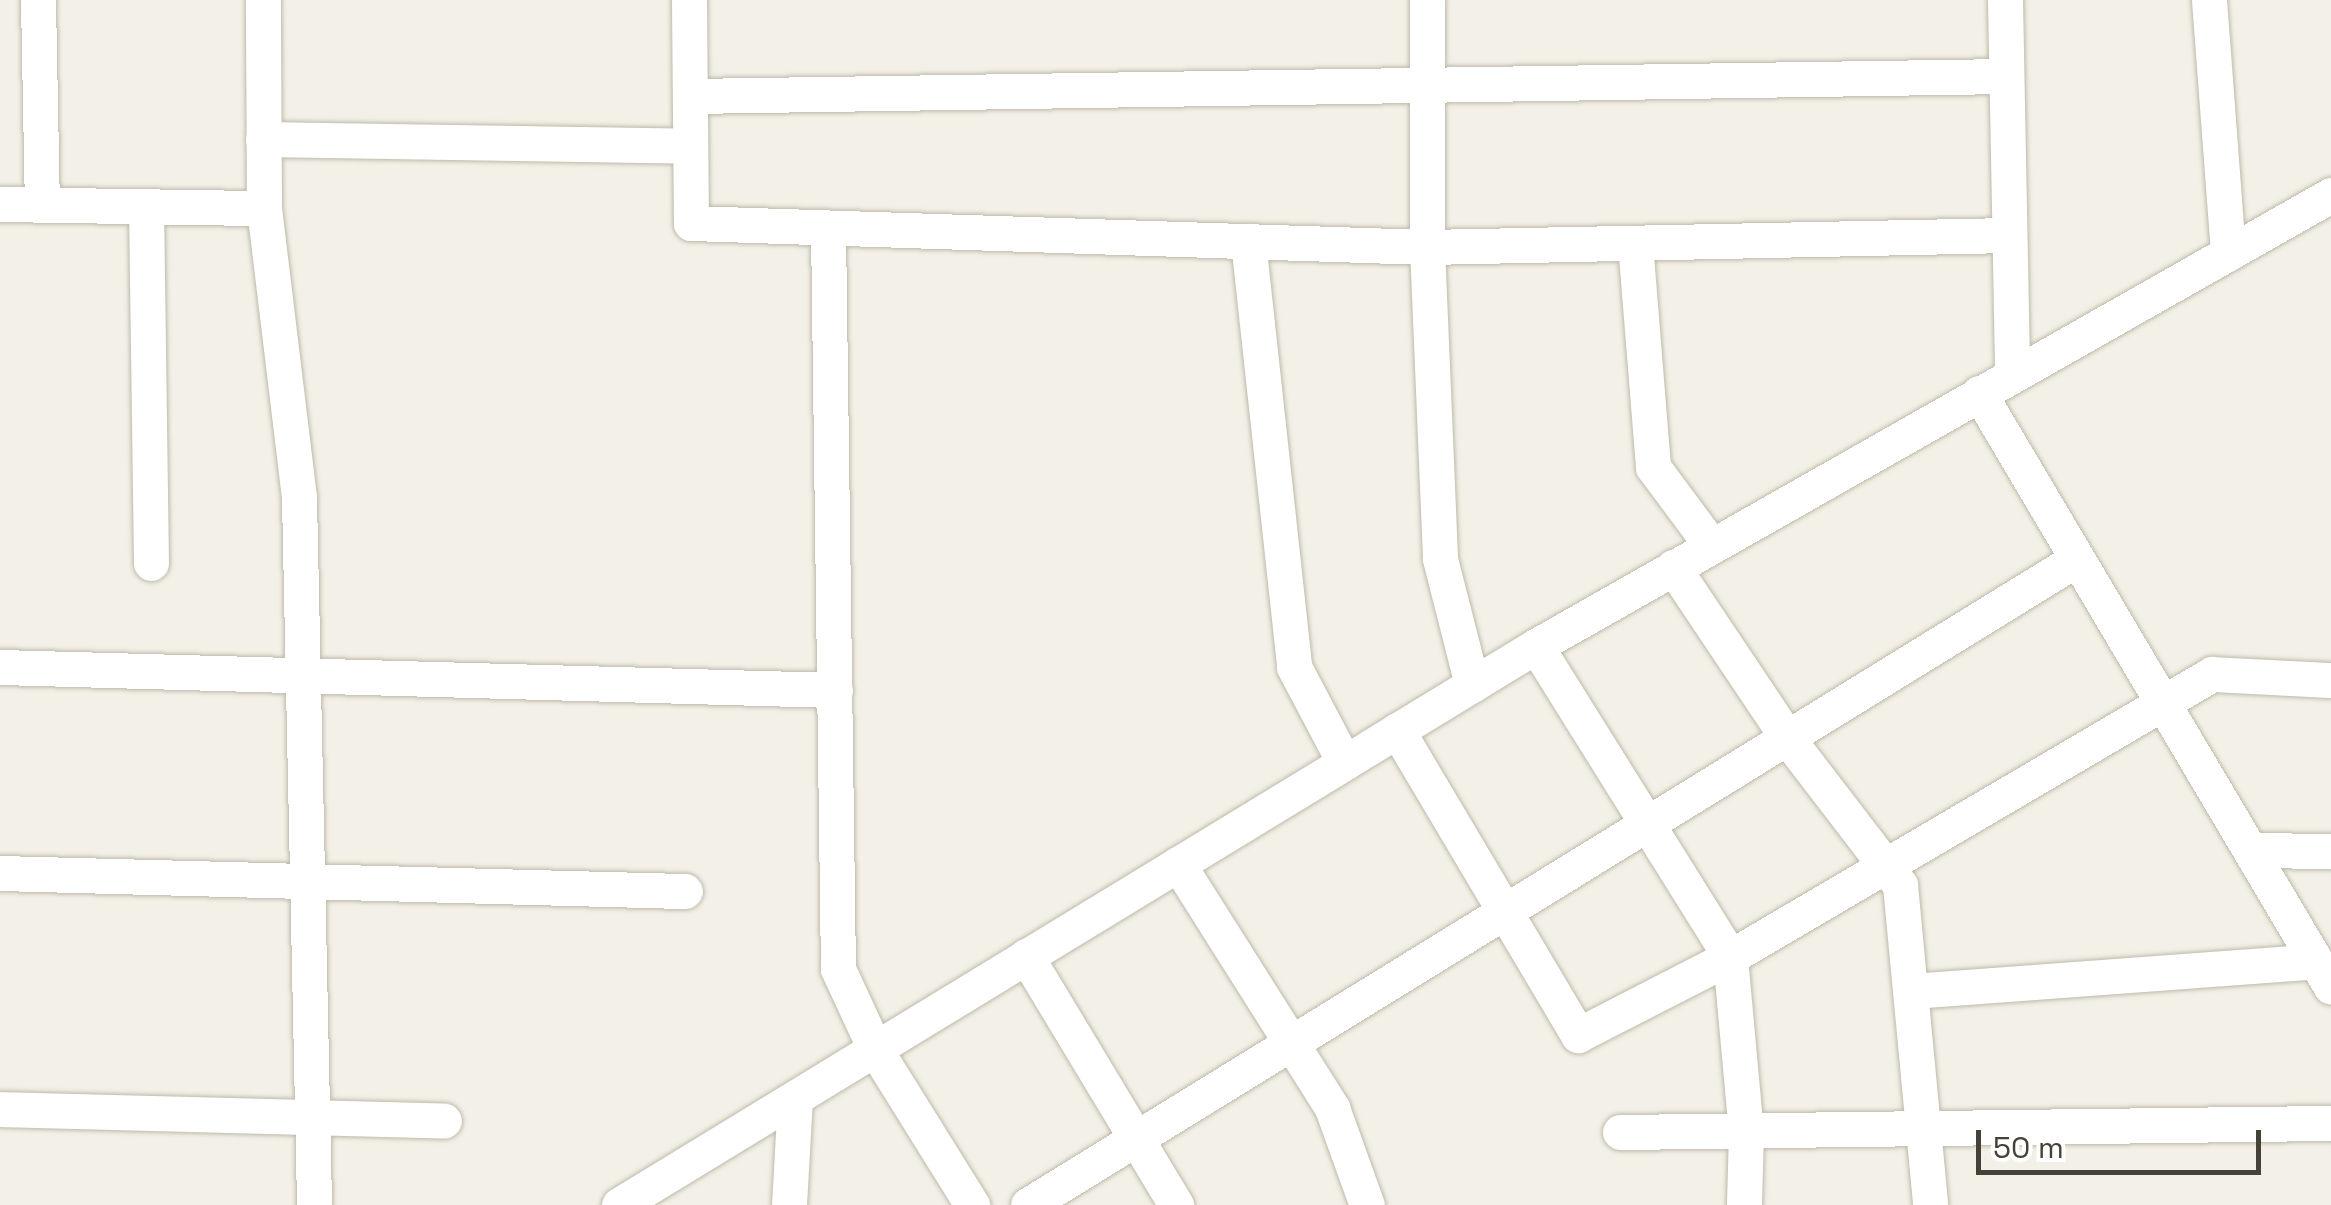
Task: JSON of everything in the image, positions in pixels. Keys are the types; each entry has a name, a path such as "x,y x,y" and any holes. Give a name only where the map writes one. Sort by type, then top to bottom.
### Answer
{"street":[{"path":"38,0 42,204"},
{"path":"263,0 264,208 299,498 307,674 314,1205"},
{"path":"688,0 691,223 1426,247 2009,235"},
{"path":"1427,0 1431,84 1426,247 1440,559 1472,685"},
{"path":"2005,0 2012,375"},
{"path":"2209,0 2228,253"},
{"path":"690,96 2006,76"},
{"path":"264,139 690,146"},
{"path":"619,1205 1536,646 2331,195"},
{"path":"0,204 264,208"},
{"path":"146,206 151,563"},
{"path":"828,228 838,969 875,1049 972,1205"},
{"path":"1248,242 1294,667 1344,762"},
{"path":"1636,243 1653,467 1711,545"},
{"path":"1912,991 2323,974 1979,393"},
{"path":"1028,1205 1650,827 2077,558"},
{"path":"1673,567 1788,739 1900,885 1928,1128 1930,1205"},
{"path":"1536,646 1730,957 1746,1132 1744,1205"},
{"path":"0,667 835,690"},
{"path":"1397,730 1578,1036 1730,957 2212,674 2331,680"},
{"path":"2250,850 2331,851"},
{"path":"1178,864 1289,1046 1332,1108 1367,1205"},
{"path":"0,873 685,892"},
{"path":"1026,956 1176,1205"},
{"path":"789,1205 795,1098"},
{"path":"0,1109 444,1121"},
{"path":"1620,1132 2331,1123"}]}
